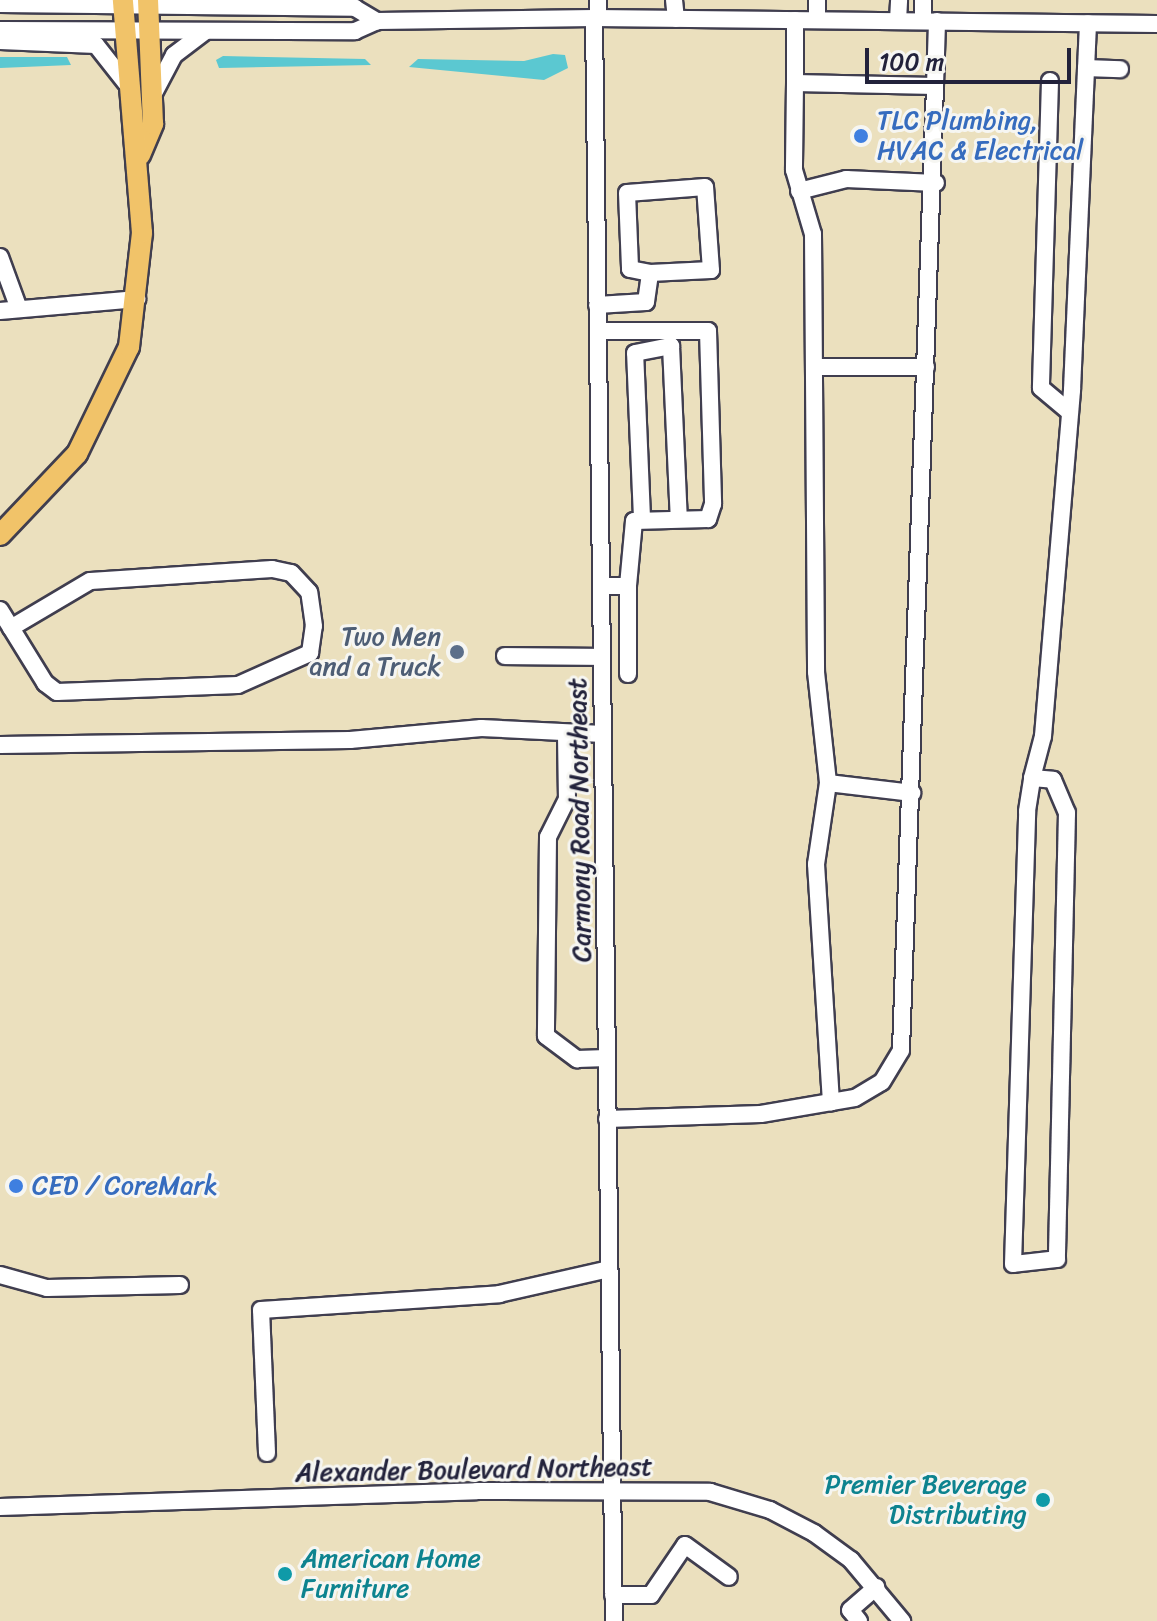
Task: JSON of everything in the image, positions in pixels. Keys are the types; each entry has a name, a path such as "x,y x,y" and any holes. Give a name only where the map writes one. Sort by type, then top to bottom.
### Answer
{"main road":[{"path":"123,1 128,124 140,155"},
{"path":"0,535 46,495 108,402 137,299 140,155 153,124 148,2"}],"street":[{"name":"Carmony Road Northeast","path":"598,0 597,305 614,1621"},
{"path":"674,0 676,19"},
{"path":"817,0 817,20"},
{"path":"898,21 899,0"},
{"path":"607,1119 761,1114 831,1103 882,1082 901,1050 926,367 936,183 935,86 930,21 923,0"},
{"path":"0,4 123,1 355,8 377,21"},
{"path":"0,30 355,31 377,21 596,18 1157,24"},
{"path":"795,20 799,191 813,223 816,672 828,783 816,864 831,1103"},
{"path":"1032,778 1053,780 1067,813 1057,1259 1013,1264 1027,811 1032,778 1043,736 1068,411 1088,23"},
{"path":"152,96 174,55 208,30"},
{"path":"0,41 96,45 126,83"},
{"path":"1086,68 1120,69"},
{"path":"1050,81 1041,388 1068,411"},
{"path":"795,83 935,86"},
{"path":"799,191 846,179 936,183"},
{"path":"705,187 711,270 650,273 630,269 627,193 705,187"},
{"path":"0,257 19,309"},
{"path":"597,305 646,302 650,273"},
{"path":"0,311 137,299"},
{"path":"598,331 708,331 712,514 634,521 628,586 628,674"},
{"path":"642,518 635,353 671,346 679,519"},
{"path":"816,367 926,367"},
{"path":"0,610 11,628 57,692 238,685 310,653 314,626 309,592 291,573 272,569 90,581 11,628"},
{"path":"601,586 628,586"},
{"path":"505,656 602,657"},
{"path":"0,745 350,740 481,728 566,736 603,734"},
{"path":"566,736 567,799 548,837 546,1036 577,1059 607,1058"},
{"path":"828,783 912,793"},
{"path":"267,1453 261,1310 499,1294 609,1269"},
{"path":"0,1275 47,1288 180,1285"},
{"name":"Alexander Boulevard Northeast","path":"0,1507 612,1489 710,1492 770,1510 851,1560 902,1621"},
{"path":"613,1595 651,1595 685,1545 729,1577"},
{"path":"859,1621 850,1610 876,1587"}],"water":[{"path":"553,54 565,55 568,68 544,80 409,67 418,59 524,61"},
{"path":"223,56 365,59 371,65 219,68 216,60"},
{"path":"0,57 67,57 71,65 0,68"}],"place":[{"name":"TLC Plumbing, HVAC & Electrical","path":"861,136"},
{"name":"Two Men and a Truck","path":"457,652"},
{"name":"CED / CoreMark","path":"16,1186"},
{"name":"Premier Beverage Distributing","path":"1043,1500"},
{"name":"American Home Furniture","path":"285,1574"}]}
